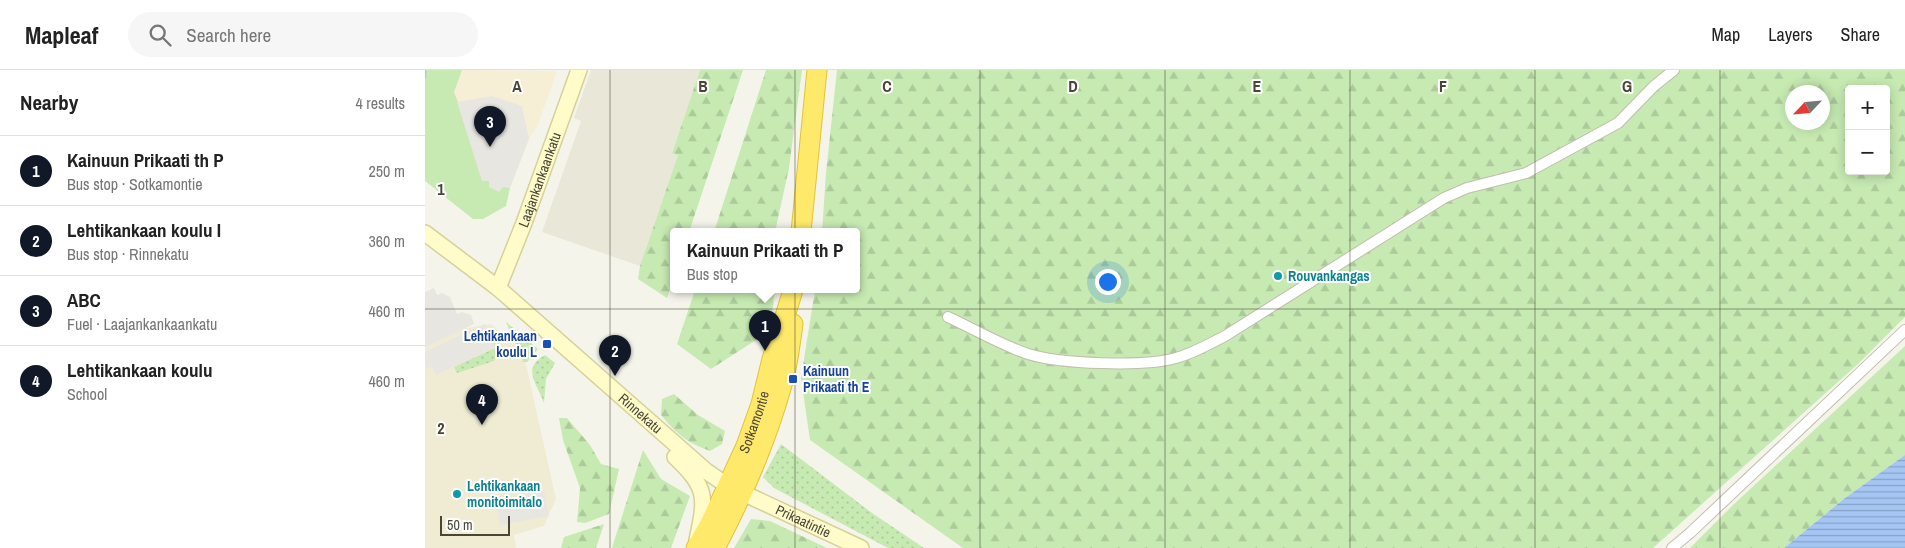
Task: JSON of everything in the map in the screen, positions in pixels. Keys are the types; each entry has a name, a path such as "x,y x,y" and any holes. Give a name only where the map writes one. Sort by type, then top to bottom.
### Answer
{"highway":[{"path":"801,228 817,70"},
{"name":"Sotkamontie","path":"695,548 759,457 783,383 793,323 794,293"},
{"name":"Sotkamontie","path":"715,548 736,490"}],"street":[{"name":"Laajankankaankatu","path":"498,288 525,223 579,70"},
{"path":"948,318 1026,353 1051,360 1156,362 1176,358 1225,336 1444,198 1467,188 1526,173 1618,123 1654,86 1674,70"},
{"name":"Rinnekatu","path":"425,233 498,288 706,471 736,490"},
{"path":"1672,548 1905,330"},
{"path":"662,434 674,456 698,482 702,493 703,505 695,548"},
{"name":"Prikaatintie","path":"736,490 861,548"}],"shaded area":[{"path":"462,70 557,71 538,125 529,139 510,188 503,187 499,192 482,181 454,92"},
{"path":"591,70 700,70 672,152 678,155 640,266 542,232 581,121 574,118"},
{"path":"492,96 522,106 529,139 510,188 503,187 499,192 489,187 489,181 482,181 457,102"},
{"path":"434,288 437,295 442,293 450,297 457,314 462,312 471,315 474,324 425,347 425,292"},
{"path":"485,324 495,347 436,375 432,367 427,369 425,365 425,352"},
{"path":"491,324 523,351 556,499 544,526 514,535 516,548 425,548 425,335"},
{"path":"544,491 549,516 500,525 496,502"}],"green space":[{"path":"425,70 462,70 454,92 489,181 510,188 506,206 483,219 473,219 425,181"},
{"path":"700,70 743,70 690,228 670,228 670,289 667,298 638,279 640,266 678,155 672,153"},
{"path":"766,70 802,70 789,168 776,228 715,228"},
{"path":"837,70 1905,70 1905,317 1858,364 1653,548 963,548 810,440 801,378 815,293 860,293 860,228 822,228"},
{"path":"694,293 775,293 772,314 756,340 711,369 677,344"},
{"path":"506,322 538,349 527,362 523,362"},
{"path":"492,341 494,341 498,352 494,361 457,373 454,367 495,348"},
{"path":"1905,346 1905,455 1845,498 1784,548 1690,548 1733,505"},
{"path":"545,355 555,363 546,379 544,403 532,371 538,360"},
{"path":"674,394 698,415 725,431 722,444 710,451 688,441 672,428 661,415 662,399"},
{"path":"559,418 567,418 590,445 601,464 619,469 609,514 585,523 577,522 580,488 563,440"},
{"path":"781,444 872,513 924,548 888,548 774,488 763,477"},
{"path":"643,450 661,479 690,496 671,548 612,548"},
{"path":"751,519 770,521 827,548 734,548"},
{"path":"604,524 596,548 561,548 564,537"}],"water":[{"path":"1905,455 1905,548 1784,548 1845,498"}],"waterway":[{"path":"425,70 425,77"}],"place":[{"name":"ABC","path":"490,147"},
{"name":"Rouvankangas","path":"1278,276"},
{"name":"Lehtikankaan koulu L","path":"547,344"},
{"name":"Kainuun Prikaati th P","path":"765,351"},
{"name":"Lehtikankaan koulu I","path":"615,376"},
{"name":"Kainuun Prikaati th E","path":"793,379"},
{"name":"Lehtikankaan koulu","path":"482,425"},
{"name":"Lehtikankaan monitoimitalo","path":"457,494"}]}
